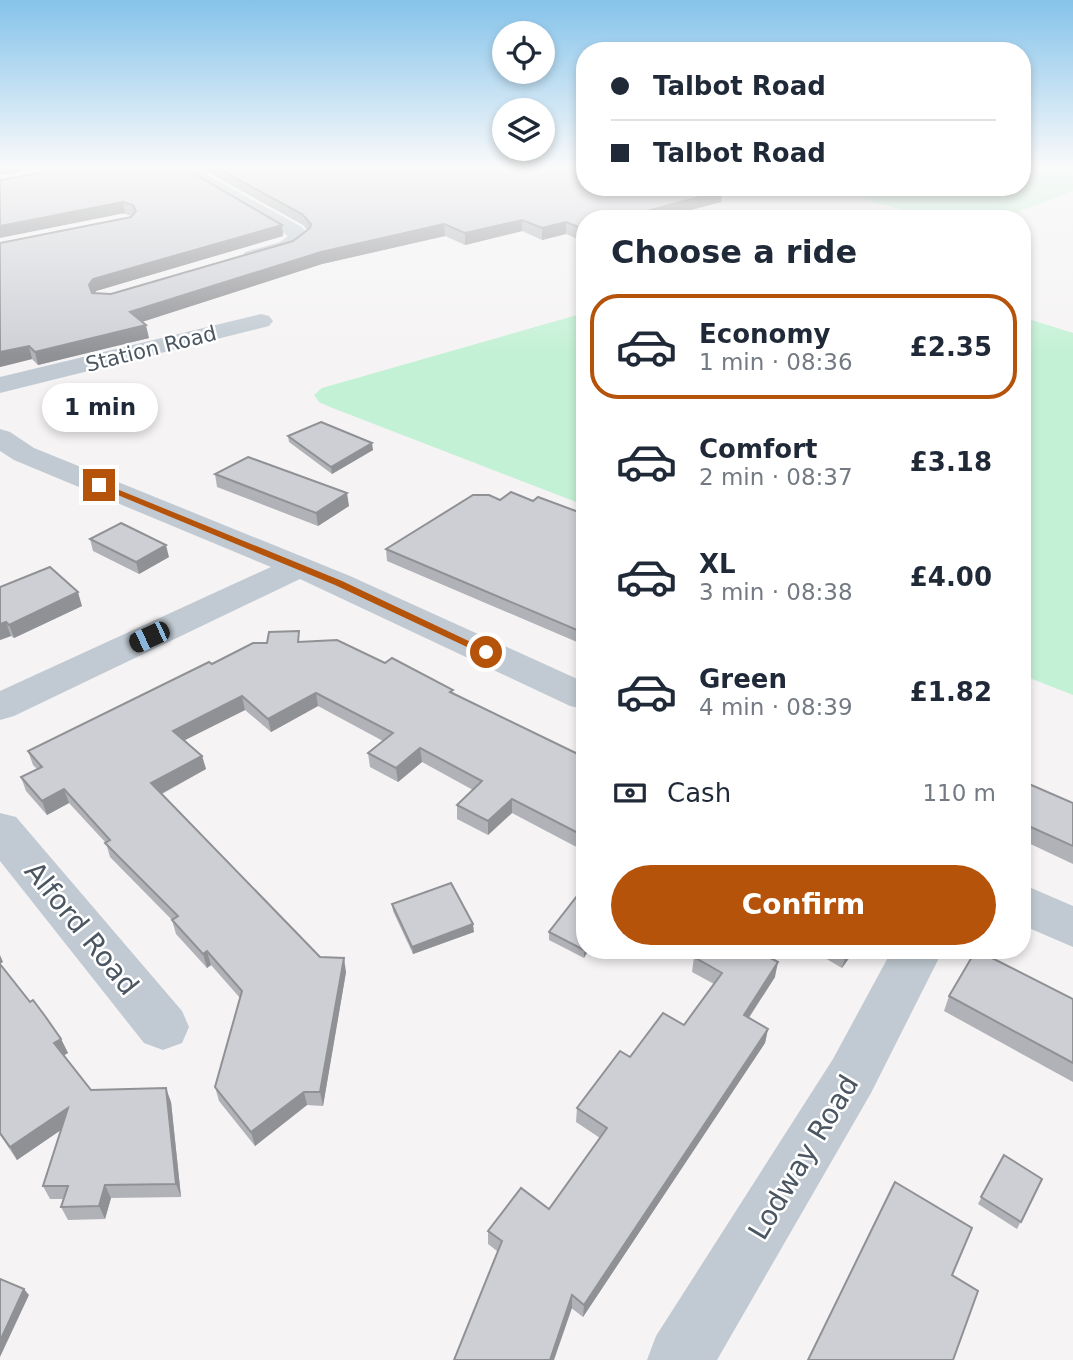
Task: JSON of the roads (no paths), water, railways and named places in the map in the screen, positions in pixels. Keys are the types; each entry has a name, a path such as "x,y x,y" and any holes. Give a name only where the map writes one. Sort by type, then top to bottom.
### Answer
{"street":[{"path":"234,261 287,246 300,237 292,229"},
{"name":"Station Road","path":"0,385 261,321"},
{"path":"9,450 299,567 576,693"},
{"path":"0,707 299,567"},
{"name":"Alford Road","path":"0,829 163,1027"},
{"path":"1031,908 1073,928"},
{"name":"Lodway Road","path":"680,1360 852,1076 913,959"}]}
